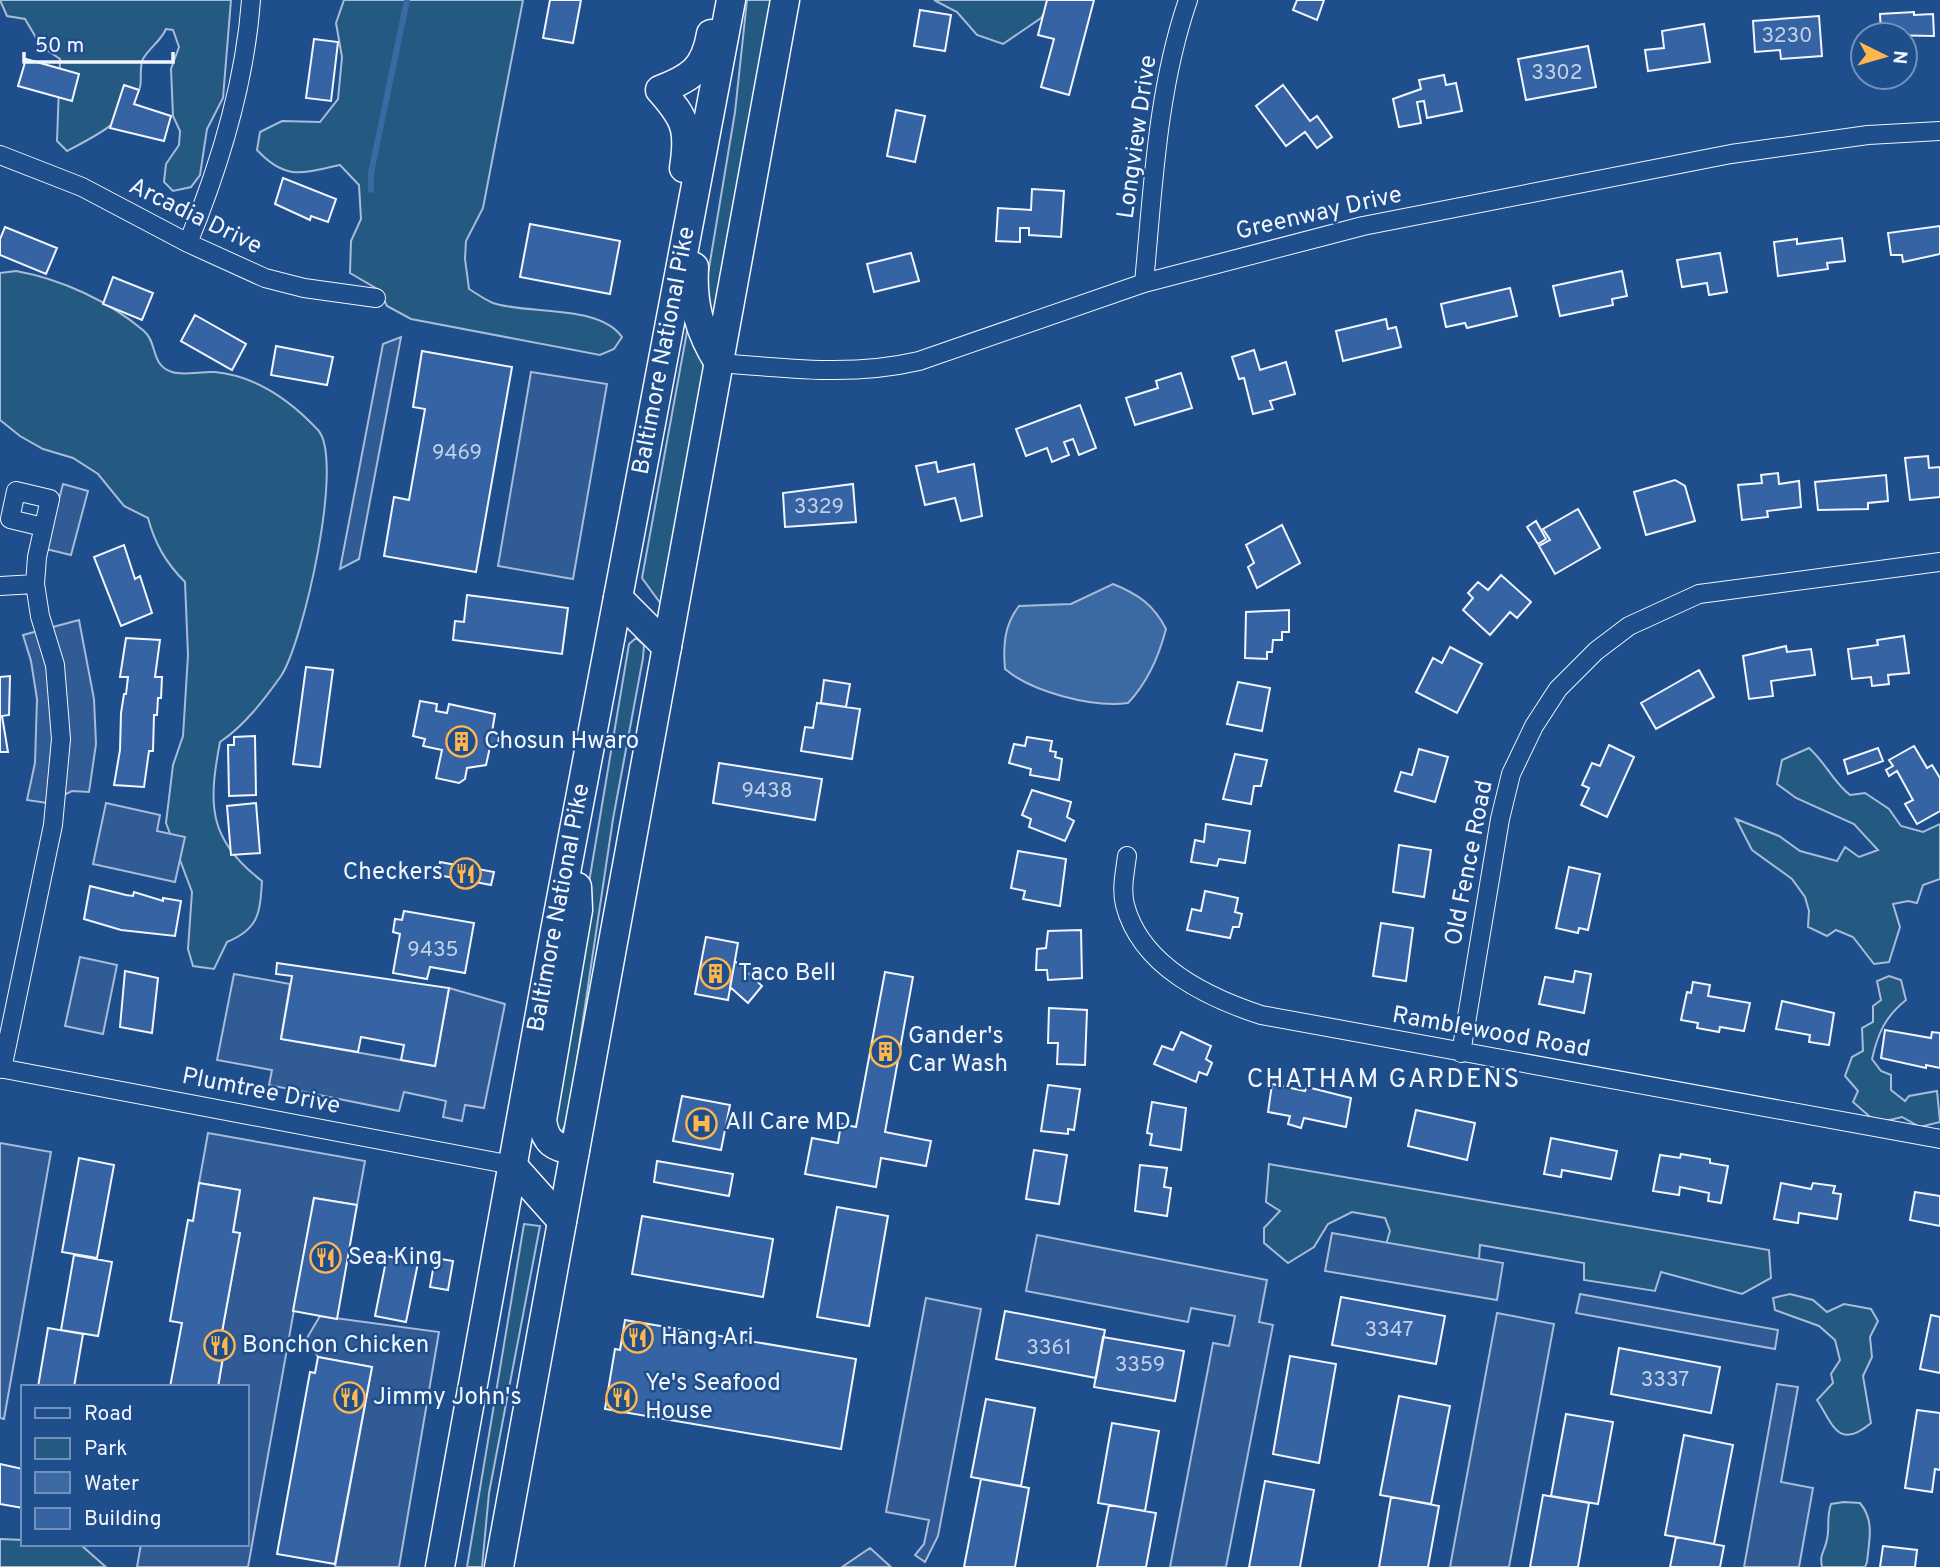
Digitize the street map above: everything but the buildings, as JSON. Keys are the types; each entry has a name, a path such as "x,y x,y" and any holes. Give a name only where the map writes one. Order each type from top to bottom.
{"main road":[{"path":"667,344 669,255 687,149 686,126 679,111 660,90 687,80 701,65 709,42 717,0"},
{"name":"Baltimore National Pike","path":"440,1567 575,822 731,0"},
{"path":"499,1567 785,0"},
{"path":"702,152 692,295 698,323 719,363"},
{"path":"618,598 667,647"},
{"path":"575,822 578,910 542,1120 544,1136 550,1143 575,1150"},
{"path":"512,1165 562,1221"}],"street":[{"path":"188,243 216,176 228,135 249,28 251,0"},
{"name":"Longview Drive","path":"1144,283 1160,125 1170,64 1188,0"},
{"name":"Greenway Drive","path":"719,363 844,372 881,370 919,361 1144,283 1363,226 1731,154 1868,135 1940,131"},
{"name":"Arcadia Drive","path":"0,155 82,187 188,243 265,278 304,288 376,298"},
{"path":"1,1069 53,825 61,739 55,665 40,616 35,584 43,527"},
{"name":"Old Fence Road","path":"1461,1052 1500,820 1511,774 1534,726 1568,679 1596,651 1629,626 1699,594 1940,562"},
{"path":"0,586 35,584"},
{"name":"Ramblewood Road","path":"1127,856 1125,903 1133,927 1151,951 1196,989 1261,1015 1940,1139"},
{"name":"Plumtree Drive","path":"1,1069 512,1165"}],"green space":[{"path":"0,0 231,0 223,98 207,129 200,175 191,187 173,191 164,182 166,164 179,145 180,131 173,116 171,69 179,47 173,30 166,29 143,59 140,87 128,109 110,126 67,151 57,141 60,59 41,46 25,19 7,16"},
{"path":"344,0 523,0 483,208 466,241 465,259 469,289 490,302 508,307 562,312 597,319 622,337 614,349 600,355 411,319 387,306 379,290 350,273 351,241 361,219 359,185 340,165 295,172 277,167 257,150 260,132 282,121 320,122 338,99 342,57 336,23"},
{"path":"747,0 772,0 715,321 712,322 705,292 735,112"},
{"path":"934,0 1053,0 1041,18 1003,44 977,35 957,12"},
{"path":"16,271 67,286 116,310 144,331 151,341 157,359 165,369 182,374 230,374 272,392 296,409 318,430 325,448 327,476 318,552 300,628 290,657 281,676 261,703 220,742 214,785 216,820 231,851 262,881 256,919 246,931 227,942 214,969 193,966 188,949 192,892 166,823 173,765 183,736 188,655 185,582 162,553 148,518 124,506 98,474 73,458 43,449 0,420 0,273"},
{"path":"688,326 706,359 661,604 642,578"},
{"path":"636,638 644,645 643,658 613,819 568,1120 561,1133 550,1115 629,644"},
{"path":"1809,748 1850,795 1865,793 1889,809 1901,826 1923,832 1940,824 1940,879 1923,885 1917,903 1908,901 1893,904 1900,927 1889,962 1874,964 1853,937 1836,930 1827,936 1808,927 1809,911 1805,897 1792,879 1752,850 1736,819 1779,836 1800,851 1837,861 1845,847 1859,857 1878,850 1854,824 1796,798 1777,784 1782,760"},
{"path":"1889,976 1901,980 1906,1000 1883,1026 1872,1059 1881,1071 1891,1075 1891,1090 1905,1101 1909,1096 1937,1091 1940,1122 1920,1127 1902,1117 1877,1123 1853,1102 1858,1091 1845,1076 1852,1057 1863,1051 1862,1028 1873,1022 1873,1006 1881,1000 1877,981"},
{"path":"1269,1164 1769,1250 1771,1278 1742,1294 1661,1272 1655,1291 1584,1280 1584,1263 1480,1245 1479,1259 1467,1270 1383,1255 1390,1231 1385,1218 1352,1212 1328,1224 1314,1247 1288,1263 1264,1243 1264,1228 1280,1211 1266,1202"},
{"path":"524,1224 540,1226 489,1493 482,1567 467,1567"},
{"path":"1790,1294 1813,1300 1827,1312 1844,1304 1871,1309 1878,1321 1870,1337 1872,1357 1863,1376 1871,1423 1860,1431 1851,1435 1838,1431 1817,1400 1833,1383 1831,1374 1840,1360 1835,1340 1819,1326 1775,1310 1773,1298"},
{"path":"1860,1503 1868,1517 1870,1531 1867,1562 1865,1567 1822,1567 1821,1559 1828,1534 1831,1504"},
{"path":"0,1539 21,1540 21,1546 82,1546 106,1567 0,1567"}],"shaded area":[{"path":"401,337 359,559 340,569 383,344"},
{"path":"531,372 607,384 573,579 498,566"},
{"path":"63,484 88,491 71,555 46,549"},
{"path":"79,620 94,699 96,744 89,792 72,791 47,803 27,800 35,763 37,699 31,661 23,635"},
{"path":"106,803 160,815 157,831 185,837 175,882 93,864"},
{"path":"80,957 117,965 103,1034 65,1026"},
{"path":"234,974 290,984 281,1039 435,1066 449,988 505,1004 484,1108 465,1105 462,1121 443,1117 446,1101 404,1092 399,1111 269,1085 272,1070 217,1060"},
{"path":"208,1133 365,1161 357,1205 314,1198 248,1567 137,1567 141,1546 248,1546 248,1385 218,1385 227,1334 222,1332 240,1233 233,1232 240,1190 199,1183"},
{"path":"0,1143 51,1152 4,1419 0,1418"},
{"path":"1332,1233 1503,1263 1497,1300 1325,1271"},
{"path":"1037,1235 1267,1280 1259,1322 1273,1325 1226,1567 1170,1567 1213,1343 1229,1346 1235,1316 1191,1308 1188,1322 1026,1291"},
{"path":"1580,1294 1778,1330 1775,1349 1576,1313"},
{"path":"926,1298 981,1309 938,1536 925,1562 915,1555 924,1544 929,1520 886,1512"},
{"path":"1497,1313 1554,1324 1509,1567 1450,1567"},
{"path":"320,1316 439,1332 399,1567 335,1567 372,1367 318,1357 307,1338"},
{"path":"1777,1384 1798,1387 1781,1482 1813,1488 1799,1567 1744,1567"},
{"path":"870,1548 891,1567 842,1567"}],"water":[{"path":"1113,584 1144,601 1166,629 1152,669 1128,703 1081,701 1031,685 1005,669 1006,636 1010,621 1019,606 1071,604"}],"waterway":[{"path":"371,190 371,173 407,0"}],"place":[{"name":"Chosun Hwaro","path":"461,742"},
{"name":"Checkers","path":"466,873"},
{"name":"Taco Bell","path":"715,974"},
{"name":"Gander's Car Wash","path":"885,1051"},
{"name":"All Care MD","path":"702,1123"},
{"name":"Sea King","path":"325,1258"},
{"name":"Hang Ari","path":"638,1338"},
{"name":"Bonchon Chicken","path":"219,1346"},
{"name":"Jimmy John's","path":"350,1398"},
{"name":"Ye's Seafood House","path":"622,1398"}],"district":[{"name":"CHATHAM GARDENS","path":"1384,1080"}]}
